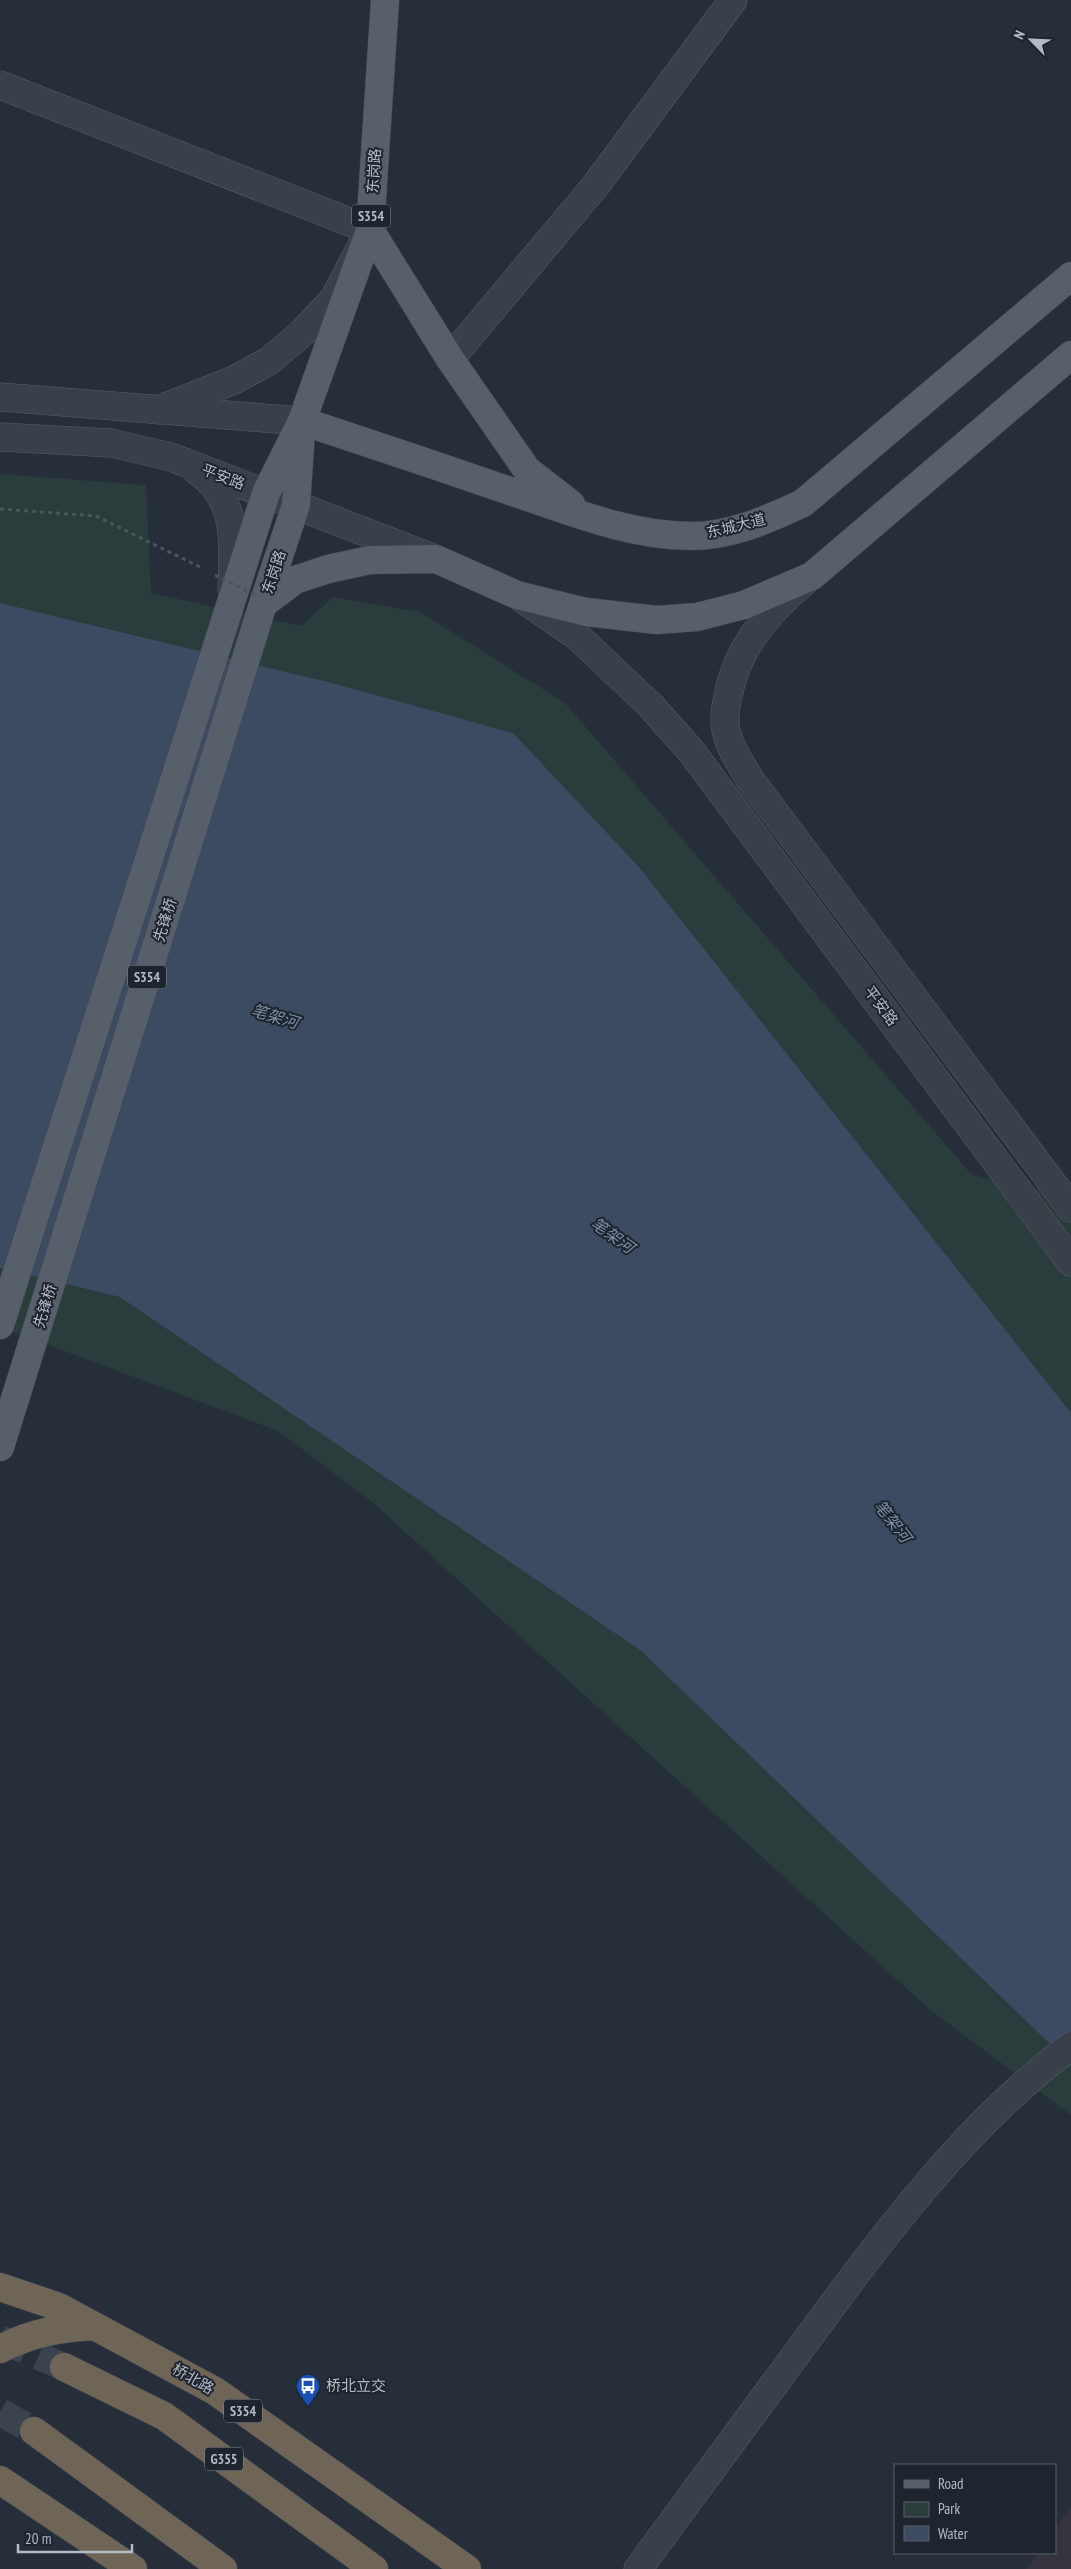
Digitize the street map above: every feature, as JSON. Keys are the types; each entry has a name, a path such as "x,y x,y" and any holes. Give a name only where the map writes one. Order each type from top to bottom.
{"highway":[{"name":"桥北路","path":"0,2288 58,2307 215,2391 466,2569"},
{"path":"0,2349 32,2334 57,2328 96,2326"},
{"name":"G355","path":"64,2366 164,2416 374,2569"},
{"path":"34,2431 223,2569"},
{"path":"0,2480 133,2569"}],"main road":[{"name":"东岗路","path":"241,592 266,493 302,421 370,230 385,0"},
{"path":"370,230 450,360 527,470 588,517"},
{"name":"东城大道","path":"302,421 588,517 652,533 693,536 730,531 772,517 803,503 1071,276"},
{"path":"241,592 370,560 436,559 517,595 586,612 657,620 697,617 744,605 812,576 1071,355"},
{"name":"东岗路","path":"241,592 296,505 302,421"},
{"name":"S354","path":"0,1324 241,592"},
{"name":"先锋桥","path":"0,1446 32,1349 241,592"}],"street":[{"path":"450,360 596,185 734,0"},
{"path":"0,85 370,230 334,299 302,333 276,355 234,380 158,410"},
{"path":"0,397 302,421"},
{"name":"平安路","path":"0,437 111,443 171,457 436,559"},
{"path":"171,457 212,482 227,504 241,592"},
{"name":"平安路","path":"812,576 782,601 756,630 731,678 724,712 726,733 750,778 1071,1208"},
{"name":"平安路","path":"517,595 577,636 651,706 691,751 1071,1262"},
{"path":"638,2569 848,2284 916,2199 971,2136 1030,2077 1071,2046"}],"path":[{"path":"0,509 96,516 241,592"}],"shaded area":[{"path":"1071,2506 1071,2569 1026,2569 1037,2554 1056,2554 1056,2528"}],"green space":[{"path":"0,474 146,485 151,593 301,626 333,597 420,612 565,703 972,1175 1071,1195 1071,2115 929,2009 371,1501 278,1431 0,1327"}],"water":[{"name":"笔架河","path":"0,603 332,683 513,733 639,867 1071,1413 1071,2064 640,1650 120,1297 0,1268"}],"tunnel":[{"path":"0,2339 64,2367"},
{"path":"0,2412 34,2431"}],"place":[{"name":"桥北立交","path":"308,2407"}]}
